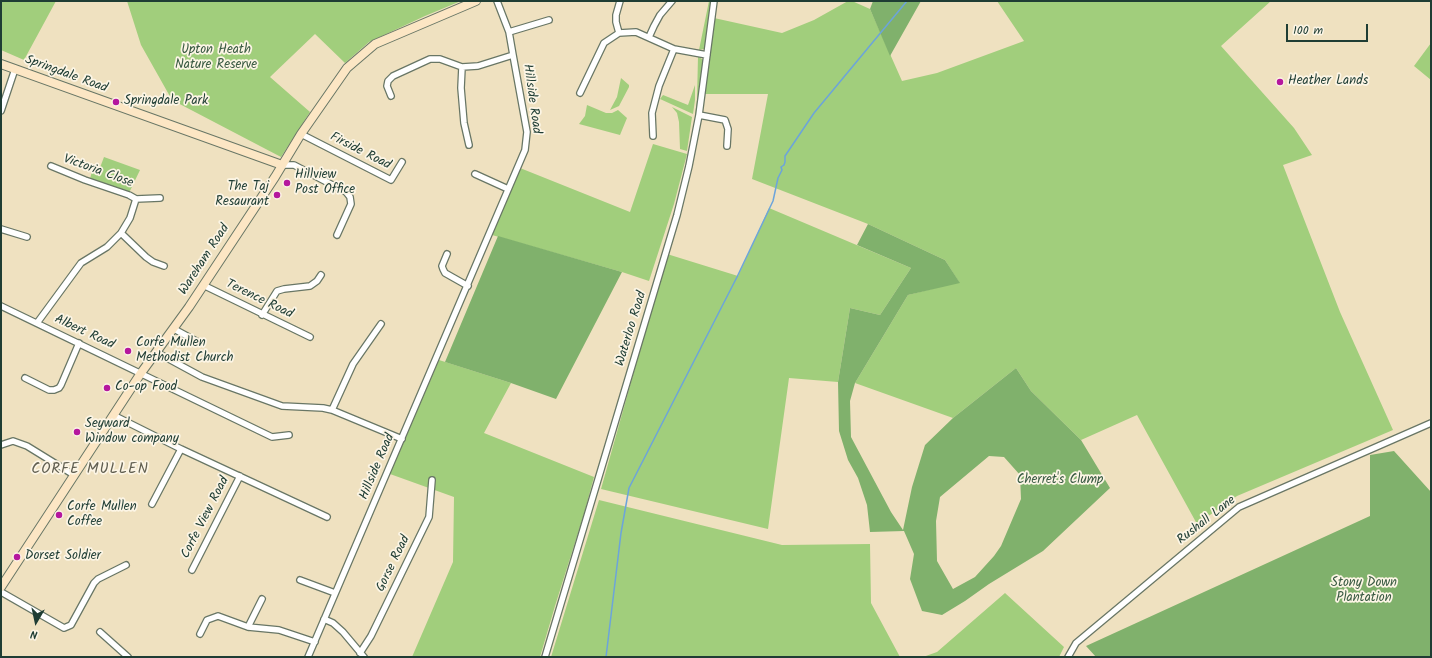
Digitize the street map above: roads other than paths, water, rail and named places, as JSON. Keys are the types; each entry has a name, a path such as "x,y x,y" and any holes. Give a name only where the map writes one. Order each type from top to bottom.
{"street":[{"name":"Wareham Road","path":"1,587 113,415 156,352 174,329 301,134 347,68 375,44 476,1"},
{"name":"Hillside Road","path":"308,657 525,150 527,132 509,32 497,1"},
{"path":"619,33 616,15 620,1"},
{"path":"649,37 660,15 672,1"},
{"name":"Waterloo Road","path":"544,657 677,215 699,115 714,1"},
{"path":"509,32 549,20"},
{"path":"580,93 604,43 619,33 636,32 674,49 707,55"},
{"path":"653,136 652,113 659,86 674,49"},
{"path":"391,96 387,86 388,81 393,76 430,59 440,59 462,68 478,66 513,55"},
{"name":"Springdale Road","path":"1,64 282,165"},
{"path":"462,68 461,88 464,123 469,145"},
{"path":"1,111 15,69"},
{"path":"699,115 725,120 728,129 727,146"},
{"name":"Firside Road","path":"301,134 391,180 402,162"},
{"path":"282,165 294,166 346,192 350,197 351,204 337,234"},
{"name":"Victoria Close","path":"51,166 85,180 129,194 136,199 160,198"},
{"path":"475,174 508,189"},
{"name":"Victoria Close","path":"37,323 81,263 107,247 120,233 130,218 136,199"},
{"path":"1,229 27,237"},
{"path":"120,233 146,257 153,262 164,266"},
{"path":"447,254 442,266 445,273 468,286"},
{"path":"262,315 277,291 310,286 317,281 321,275"},
{"name":"Terence Road","path":"203,285 306,338"},
{"name":"Albert Road","path":"1,306 272,437 289,435"},
{"path":"332,410 352,364 381,324"},
{"path":"174,329 198,342"},
{"path":"25,378 49,390 59,388 79,343"},
{"path":"156,352 202,377 282,406 323,408 332,410 402,439"},
{"name":"Corfe View Road","path":"113,415 181,449 327,517"},
{"name":"Rushall Lane","path":"1068,657 1076,643 1239,507 1431,423"},
{"path":"1,445 13,441 27,446 74,475"},
{"path":"152,504 181,449"},
{"name":"Corfe View Road","path":"192,570 240,476"},
{"name":"Gorse Road","path":"362,655 429,517 432,480"},
{"path":"1,592 64,628 71,625 94,583 98,579 126,565"},
{"path":"300,580 335,593"},
{"path":"248,627 262,599"},
{"path":"200,634 207,620 218,616 248,627 279,630 315,642"},
{"path":"324,619 333,623 343,632 362,655"},
{"path":"100,632 128,657"}],"waterway":[{"path":"606,657 621,533 629,488 737,277 773,201 778,178 782,170 781,167 785,162 785,156 814,113 907,1"}],"place":[{"name":"Heather Lands","path":"1280,82"},
{"name":"Springdale Park","path":"116,102"},
{"name":"Hillview Post Office","path":"287,183"},
{"name":"The Taj Resaurant","path":"277,195"},
{"name":"Corfe Mullen Methodist Church","path":"128,351"},
{"name":"Co-op Food","path":"107,388"},
{"name":"Seyward Window company","path":"77,432"},
{"name":"Corfe Mullen Coffee","path":"59,515"},
{"name":"Dorset Soldier","path":"17,557"}],"district":[{"name":"CORFE MULLEN","path":"90,470"}],"park label":[{"name":"Upton Heath Nature Reserve","path":"216,58"},
{"name":"Cherret's Clump","path":"1060,481"},
{"name":"Stony Down Plantation","path":"1364,592"}]}
